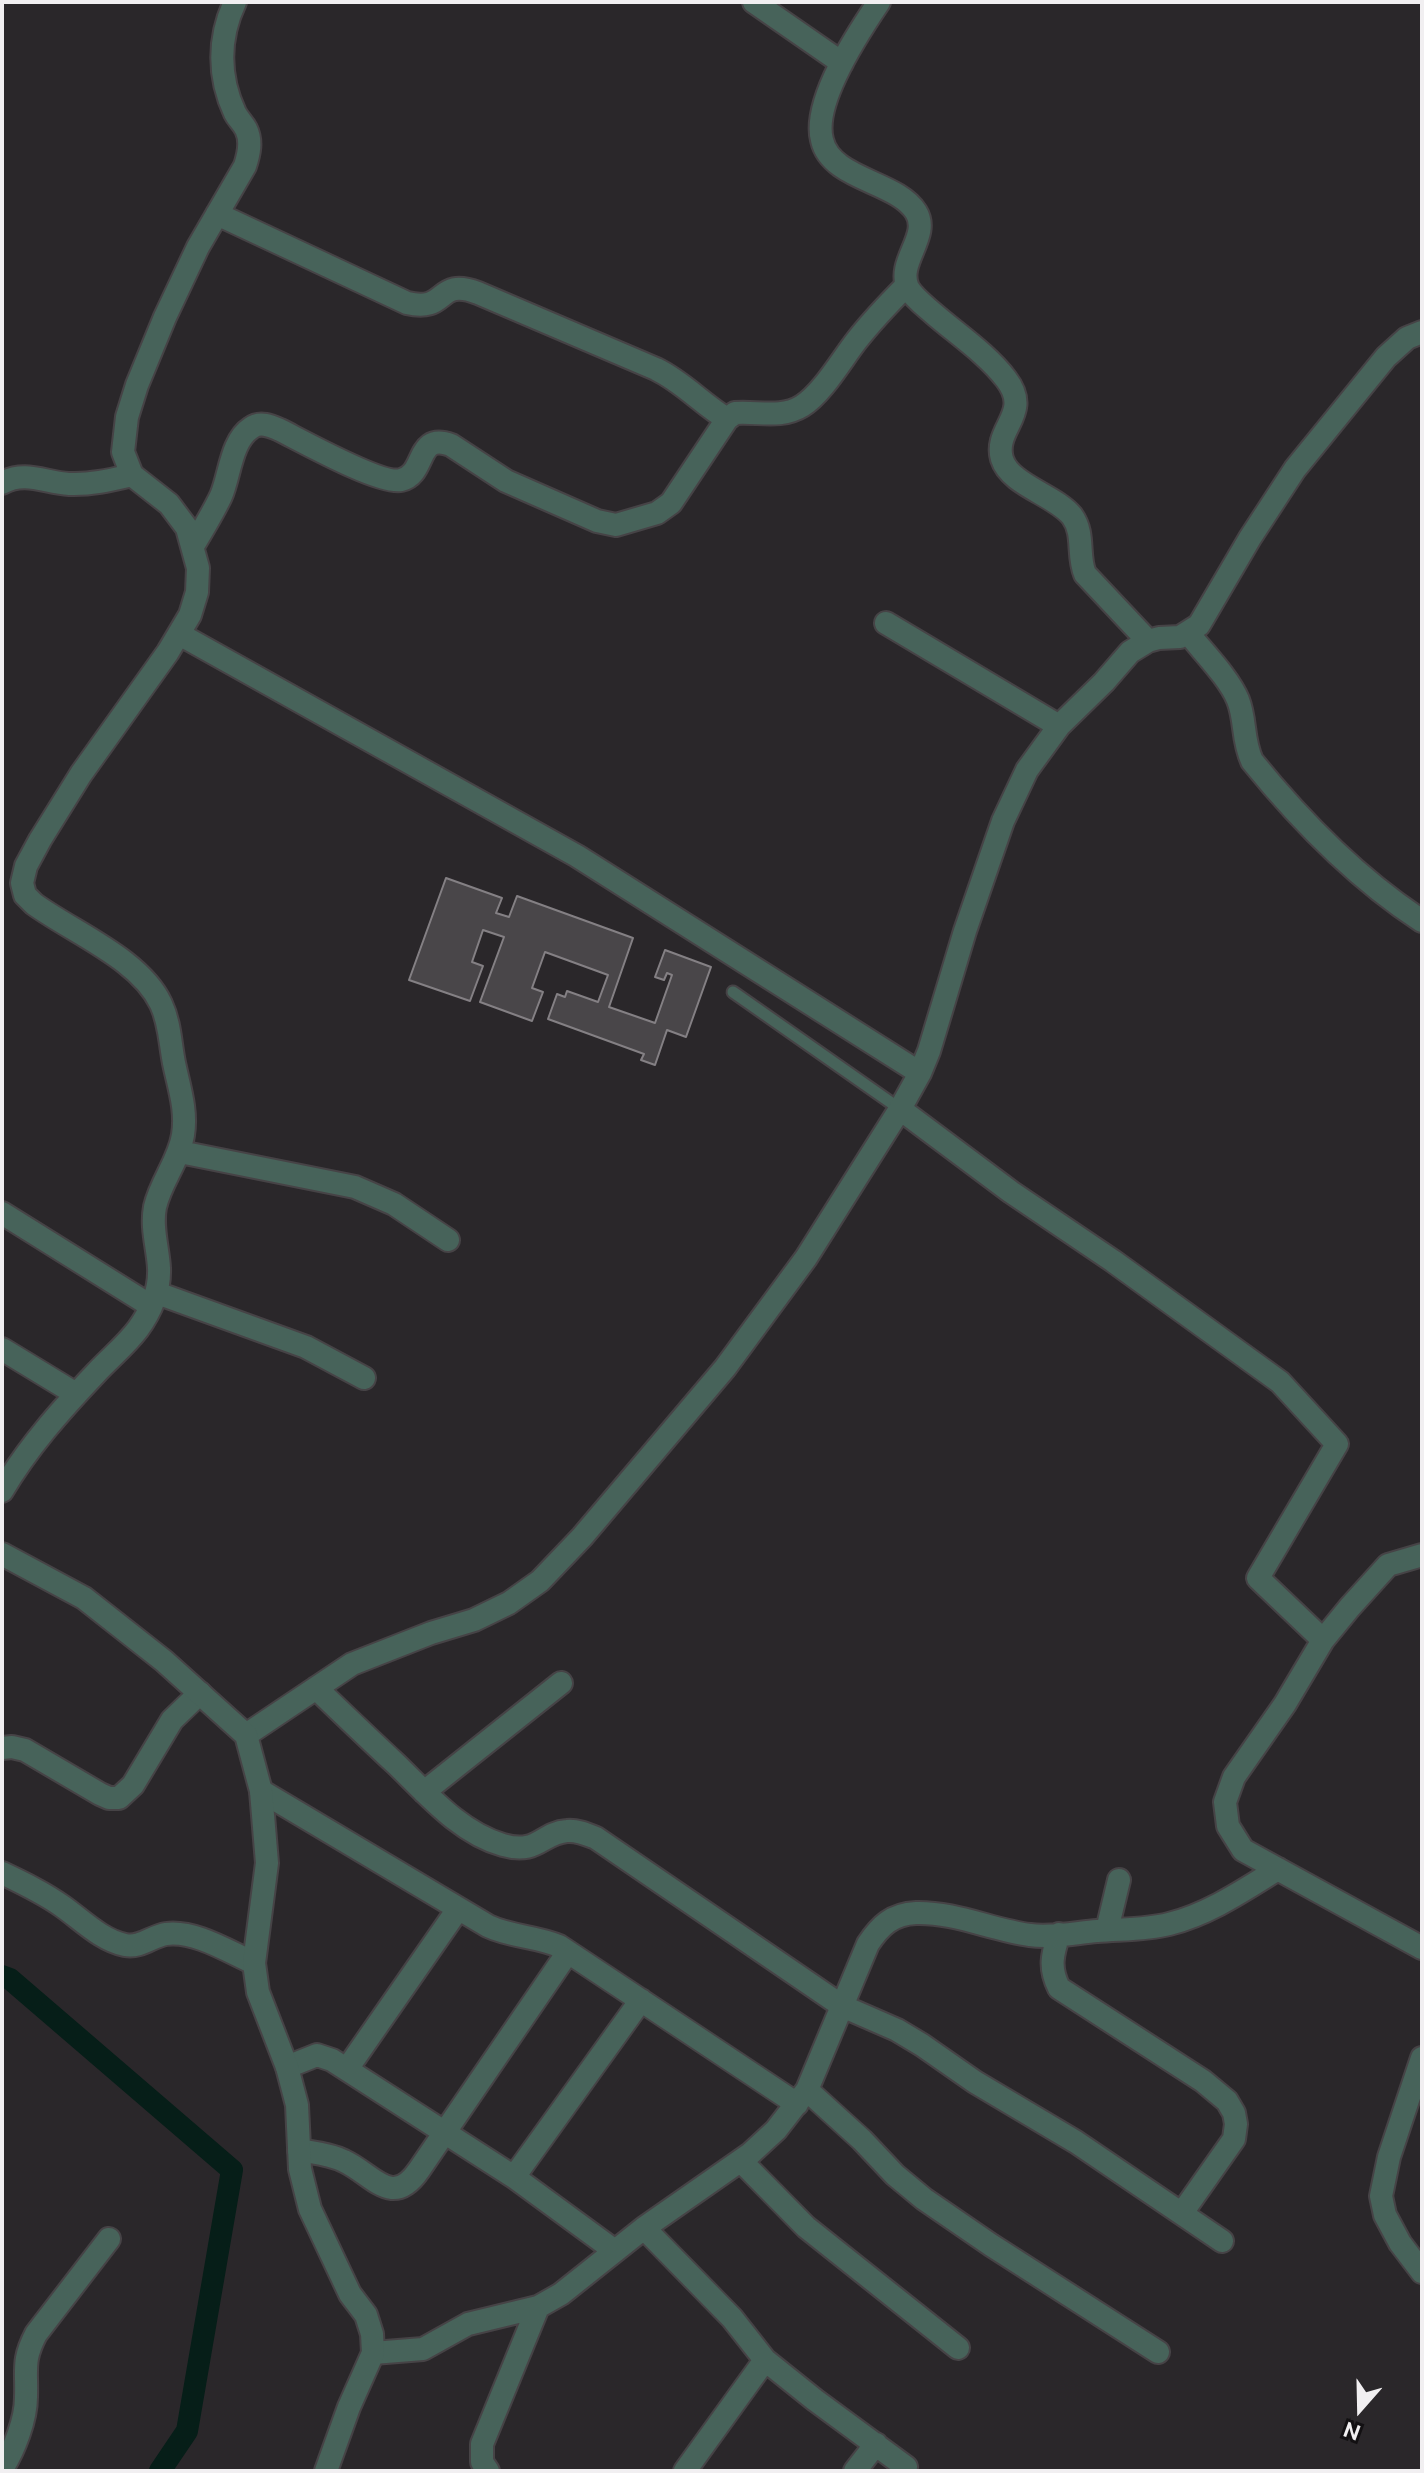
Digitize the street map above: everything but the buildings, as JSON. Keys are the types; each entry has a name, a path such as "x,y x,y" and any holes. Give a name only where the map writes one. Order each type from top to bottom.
{"street":[{"path":"25,895 22,883 26,866 54,816 179,634 190,615 197,592 198,568 187,528 169,504 132,475 123,452 127,417 137,385 198,247 249,155 250,139 236,116 223,76 224,35 235,2"},
{"path":"754,2 842,63"},
{"path":"879,2 853,42 826,100 821,123 825,151 854,174 899,197 918,215 920,227 906,269 907,285 919,302 998,369 1009,382 1016,396 1016,411 1004,436 1002,458 1013,474 1068,512 1080,534 1085,574 1148,641"},
{"path":"217,214 407,303 431,305 451,288 458,287 478,293 674,378 707,407 727,419"},
{"path":"193,546 222,494 242,438 248,429 257,424 280,430 389,480 401,480 411,475 424,450 432,443 441,441 506,481 597,521 616,525 657,513 671,503 727,419 735,413 764,415 801,407 907,285"},
{"path":"246,1735 352,1664 474,1620 509,1603 540,1581 582,1537 725,1368 806,1258 920,1073 1003,821 1027,770 1059,726 1104,682 1119,662 1148,641 1180,637 1199,625 1295,469 1386,357 1407,338 1422,332"},
{"path":"2,483 12,477 26,476 68,484 96,483 132,475"},
{"path":"886,623 1059,726"},
{"path":"179,634 577,856 920,1073"},
{"path":"1189,634 1237,697 1243,714 1246,747 1252,761 1269,782 1344,861 1422,921"},
{"path":"2,889 25,895 54,918 119,960 153,989 168,1025 182,1093 184,1131 180,1152 155,1208 159,1268 154,1299 137,1330 76,1394 22,1458 2,1491"},
{"path":"900,1109 1011,1192 1113,1261 1280,1382 1337,1444 1258,1578 1323,1640"},
{"path":"180,1152 355,1187 394,1204 448,1240"},
{"path":"2,1213 154,1299 306,1347 364,1378"},
{"path":"2,1349 76,1394"},
{"path":"2,1554 84,1598 246,1735 261,1791 267,1863 254,1963 258,1992 287,2067 297,2105 300,2169 310,2209 350,2294 366,2315 372,2334 373,2353 326,2471"},
{"path":"1422,1555 1388,1565 1323,1640 1285,1704 1234,1777 1225,1802 1228,1826 1243,1850 1422,1948"},
{"path":"424,1792 561,1683"},
{"path":"316,1688 454,1819 503,1845 536,1846 552,1835 565,1831 579,1831 596,1838 842,2006 909,2037 975,2082 1076,2142 1222,2241"},
{"path":"2,1748 25,1750 100,1794 119,1798 133,1785 172,1720 200,1693"},
{"path":"261,1791 500,1932 548,1941 568,1952 802,2097 862,2140 895,2175 924,2199 1158,2352"},
{"path":"373,2353 423,2349 468,2324 538,2307 561,2294 644,2228 741,2161 776,2130 802,2097 868,1944 880,1926 897,1916 917,1913 959,1918 1034,1936 1143,1928 1171,1923 1210,1909 1278,1869"},
{"path":"2,1873 45,1895 112,1940 137,1945 159,1936 180,1934 254,1963"},
{"path":"1107,1930 1119,1880"},
{"path":"347,2069 458,1909"},
{"path":"1059,1934 1051,1964 1059,1988 1203,2081 1227,2101 1234,2113 1234,2139 1182,2213"},
{"path":"299,2150 341,2159 387,2188 398,2190 413,2179 568,1952"},
{"path":"514,2177 641,2000"},
{"path":"287,2067 317,2055 347,2069 514,2177 615,2251"},
{"path":"1422,2058 1389,2157 1381,2196 1385,2215 1400,2243 1422,2272"},
{"path":"741,2161 806,2227 958,2348"},
{"path":"644,2228 732,2318 765,2360 906,2467"},
{"path":"2,2469 21,2425 27,2399 25,2364 28,2349 36,2334 109,2239"},
{"path":"488,2471 482,2462 482,2444 538,2307"},
{"path":"685,2471 765,2360"},
{"path":"855,2471 876,2444"}],"lane":[{"path":"733,992 900,1109"}],"waterway":[{"path":"2,1976 10,1979 232,2170 187,2431 160,2471"}]}
